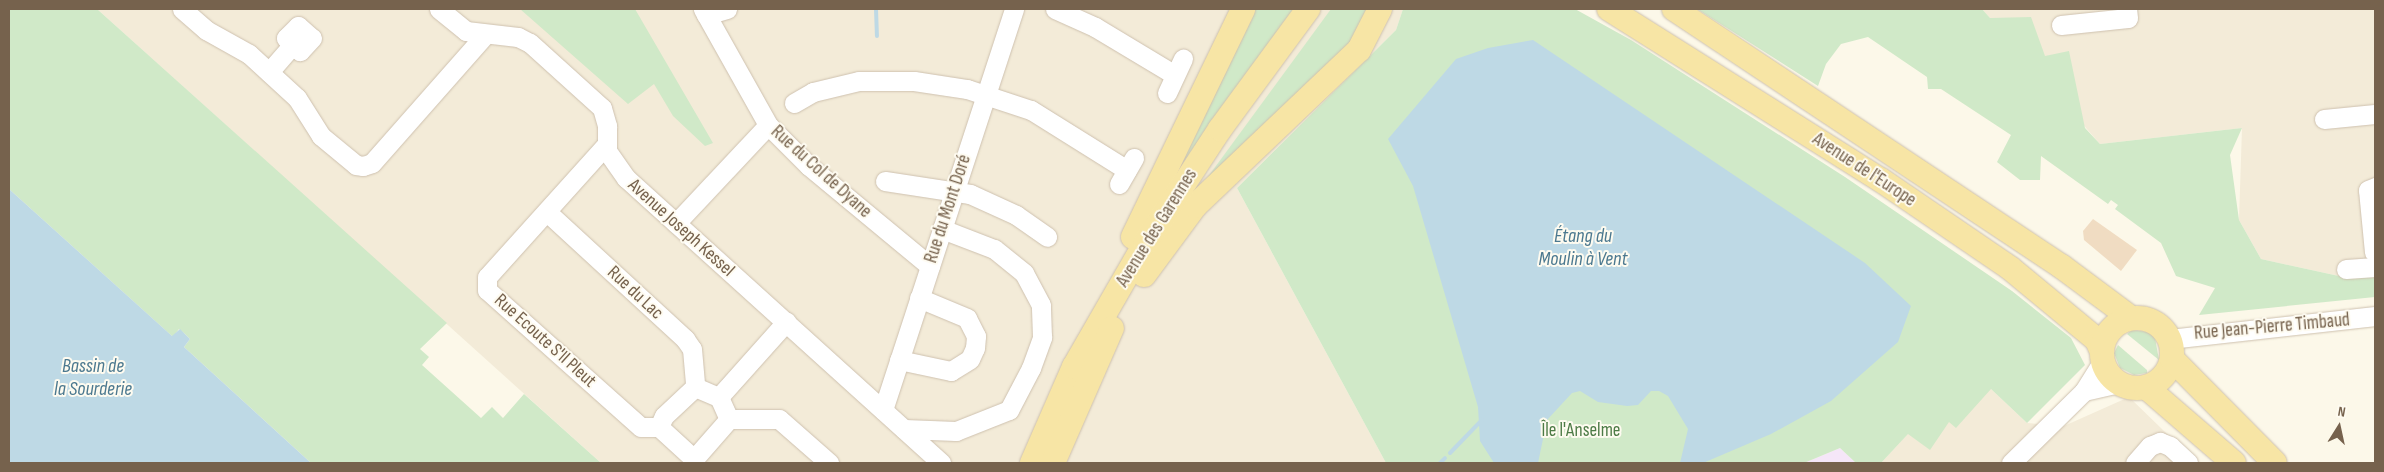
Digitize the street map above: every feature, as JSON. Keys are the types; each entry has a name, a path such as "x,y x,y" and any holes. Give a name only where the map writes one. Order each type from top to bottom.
{"main road":[{"path":"1074,367 1243,9"},
{"name":"Avenue des Garennes","path":"1032,463 1074,367 1172,200 1308,9"},
{"name":"Avenue des Garennes","path":"1053,463 1133,278 1177,203 1317,9"},
{"path":"1120,310 1195,206 1358,50 1380,9"},
{"name":"Avenue de l'Europe","path":"1609,9 1881,180 2014,270 2097,340 2102,356"},
{"name":"Avenue de l'Europe","path":"1674,9 2030,245 2131,318"},
{"path":"2234,463 2146,387 2120,384 2102,356 2110,330 2131,318 2154,322 2171,349 2275,463"},
{"path":"2146,387 2163,376 2171,349"}],"street":[{"path":"182,9 206,30 249,54 297,98 321,136 356,165 363,166 372,163 485,35"},
{"path":"439,9 466,31 485,35 518,37 530,43 602,108 608,126 605,146"},
{"path":"705,12 727,9"},
{"name":"Rue du Mont Doré","path":"883,410 1014,9"},
{"path":"1055,9 1179,67 1167,93"},
{"path":"2061,25 2128,18 2127,9"},
{"name":"Rue du Col de Dyane","path":"705,12 768,124 809,166 930,266"},
{"path":"268,72 293,44"},
{"path":"794,103 836,85 883,79 943,84 986,94 1056,122 1127,171"},
{"path":"2324,119 2375,114"},
{"path":"676,223 768,124"},
{"name":"Rue Ecoute S'Il Pleut","path":"605,146 548,212 487,277 487,290 641,427 659,427"},
{"name":"Avenue Joseph Kessel","path":"605,146 614,166 941,463"},
{"path":"885,181 955,190 992,203 1047,237"},
{"path":"2346,269 2375,260 2368,190 2375,187"},
{"name":"Rue du Lac","path":"548,212 685,339 692,349 695,387"},
{"path":"904,429 956,431 1009,410 1031,368 1042,337 1041,305 1024,273 994,249 942,229"},
{"path":"899,360 951,371 962,367 974,351 976,336 967,318 919,298"},
{"name":"Rue Jean-Pierre Timbaud","path":"2171,349 2375,316"},
{"path":"719,397 786,322"},
{"path":"2011,463 2084,391 2102,356"},
{"path":"2084,391 2120,384"},
{"path":"695,387 719,397 729,419 694,461 675,446 659,427 664,416 695,387"},
{"path":"729,419 779,419 829,463"},
{"path":"2135,463 2150,446 2160,442 2170,446 2188,463"}],"shaded area":[{"path":"97,9 1403,9 1396,30 1237,188 1386,463 601,463"},
{"path":"1982,9 2375,9 2375,277 2348,278 2261,259 2239,220 2242,128 2100,144"},
{"path":"1990,388 2027,423 2064,426 2129,397 2197,463 1881,463 1940,399"},
{"path":"1840,448 1856,463 1804,463"}],"green space":[{"path":"9,9 97,9 447,323 420,349 429,357 422,365 481,418 492,407 503,418 524,394 601,463 311,463 184,347 190,339 185,334 179,329 173,337 9,189"},
{"path":"520,9 635,9 713,143 705,146 673,116 654,84 628,104"},
{"path":"1253,9 1302,9 1137,252"},
{"path":"1331,9 1374,9 1370,23 1180,215"},
{"name":"Île l'Anselme","path":"1403,9 1575,9 1631,40 1845,177 2012,291 2071,338 2085,365 2027,423 1991,389 1956,428 1949,422 1930,450 1908,434 1881,463 1856,463 1840,448 1804,463 1386,463 1237,188 1396,30"},
{"path":"1697,9 1982,9 1990,18 2031,17 2045,56 2069,51 2085,128 2100,144 2242,128 2230,155 2239,220 2261,259 2348,278 2375,277 2375,297 2199,315 2215,288 2176,276 2161,243 2115,209 2118,205 2111,200 2108,204 2041,156 2040,180 2020,180 1997,162 2011,135 1941,89 1928,89 1927,77 1868,37 1841,44 1826,64 1818,86"},
{"path":"2132,330 2149,332 2155,338 2159,360 2127,334"},
{"path":"2118,345 2147,370 2147,373 2134,375 2120,368 2114,353"}],"water":[{"name":"Étang du Moulin à Vent","path":"1533,40 1865,263 1911,306 1898,342 1831,401 1771,434 1703,463 1680,463 1688,429 1668,396 1659,391 1651,391 1638,405 1627,406 1598,402 1580,391 1572,393 1547,420 1538,463 1494,463 1480,441 1478,407 1413,186 1388,139 1456,59 1488,48"},
{"name":"Bassin de la Sourderie","path":"9,189 172,336 180,329 190,339 184,347 311,463 9,463"}],"building":[{"path":"2093,219 2137,250 2121,271 2084,240 2083,231"}],"waterway":[{"path":"876,9 877,36"},
{"path":"1450,453 1482,420"},
{"path":"1440,463 1445,458"}]}
